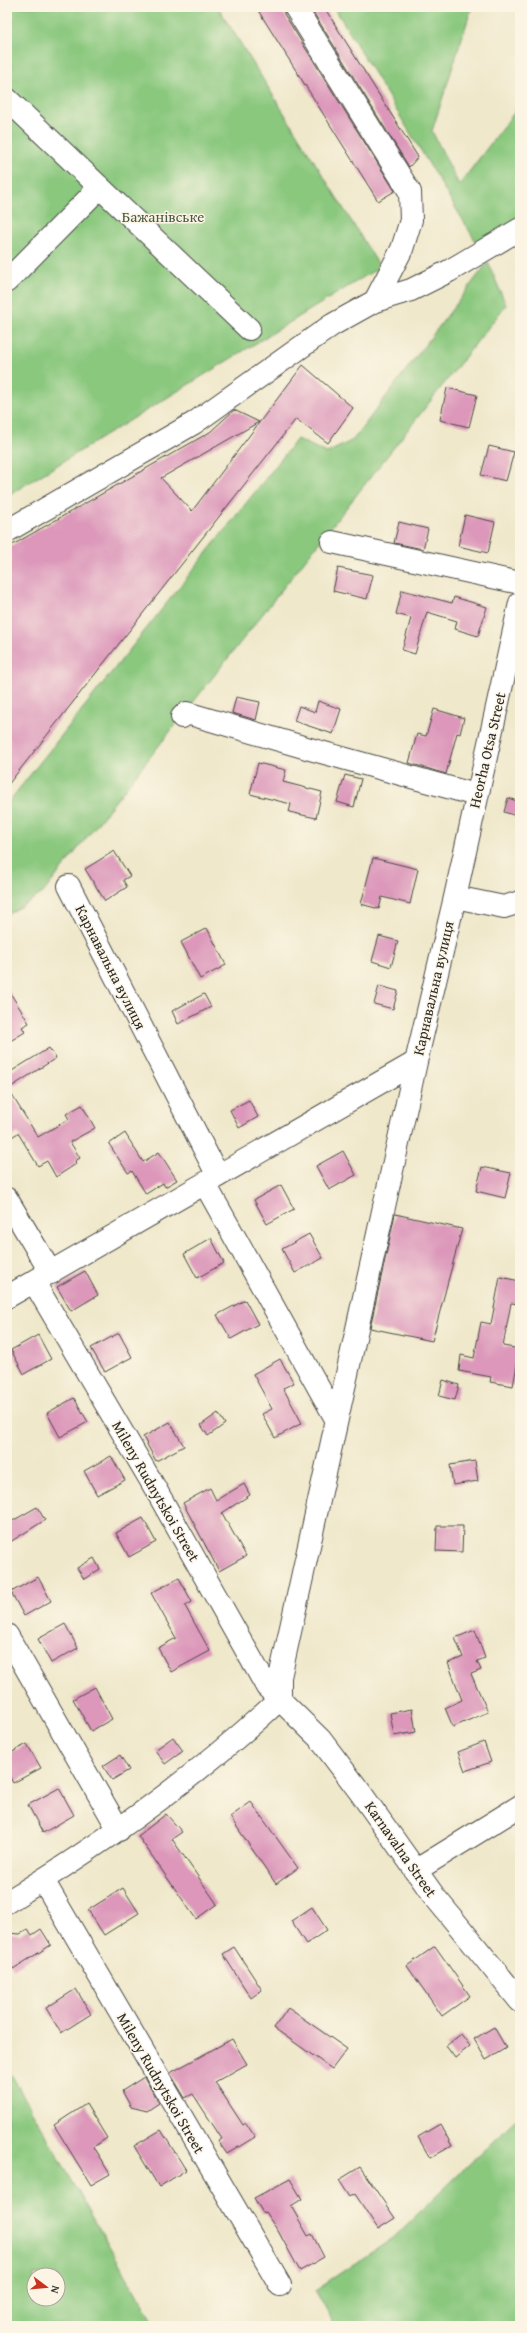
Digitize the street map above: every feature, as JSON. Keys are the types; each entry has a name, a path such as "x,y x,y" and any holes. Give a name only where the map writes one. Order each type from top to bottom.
{"street":[{"path":"295,7 410,192 411,220 402,249 375,301"},
{"path":"7,99 249,329"},
{"path":"7,280 100,187"},
{"path":"7,531 194,423 332,325 375,301 411,290 449,271 520,229"},
{"path":"332,542 520,584"},
{"name":"Heorha Otsa Street","path":"455,897 476,795 520,603"},
{"path":"182,717 186,713 190,714 310,750 476,795"},
{"name":"Карнавальна вулиця","path":"69,886 212,1180"},
{"path":"455,897 504,907 520,902"},
{"name":"Карнавальна вулиця","path":"7,1297 416,1062 455,897"},
{"path":"7,1902 119,1830 236,1740 280,1699 280,1677 416,1062"},
{"path":"212,1180 336,1420"},
{"path":"7,1199 42,1278"},
{"name":"Mileny Rudnytskoi Street","path":"42,1278 151,1481 259,1674 268,1687 280,1699"},
{"path":"7,1635 119,1830"},
{"name":"Karnavalna Street","path":"280,1699 320,1739 360,1792 415,1871 520,2001"},
{"path":"415,1871 520,1806"},
{"name":"Mileny Rudnytskoi Street","path":"42,1880 280,2285"}],"green space":[{"name":"Бажанівське","path":"7,7 218,7 380,267 7,496"},
{"path":"334,7 472,7 432,131 459,185 520,105 520,229 481,250"},
{"path":"488,262 506,305 43,893 7,915 7,804 297,439 327,453 353,440"},
{"path":"7,2067 155,2326 7,2326"},
{"path":"520,2115 520,2326 335,2326 315,2290 393,2238"}],"building":[{"path":"256,7 283,7 284,14 395,191 378,201"},
{"path":"310,7 324,7 418,157 409,167"},
{"path":"303,365 353,408 328,443 296,419 7,786 7,548 210,432 234,410 259,422 161,478 192,511"},
{"path":"447,388 477,395 469,427 440,420"},
{"path":"489,446 514,452 506,481 481,475"},
{"path":"465,515 495,522 488,553 458,546"},
{"path":"399,522 428,529 423,549 394,543"},
{"path":"338,568 373,575 367,599 333,591"},
{"path":"402,590 452,603 454,597 487,607 478,636 455,629 457,621 427,612 415,654 402,650 411,618 396,614"},
{"path":"236,697 260,702 256,720 232,713"},
{"path":"318,701 341,709 333,734 294,721 299,706 315,712"},
{"path":"434,709 464,718 460,734 457,733 446,774 409,763 417,734 426,736"},
{"path":"258,763 286,770 283,782 322,792 316,818 289,812 291,804 250,794"},
{"path":"345,775 361,779 354,807 337,802"},
{"path":"508,798 520,802 520,817 504,812"},
{"path":"114,851 130,876 123,880 127,887 105,901 85,869"},
{"path":"373,858 418,869 410,904 382,897 379,909 361,904"},
{"path":"207,928 226,965 200,979 181,942"},
{"path":"379,936 398,941 391,967 372,961"},
{"path":"379,986 398,991 393,1009 374,1004"},
{"path":"7,988 29,1023 22,1027 25,1032 7,1043"},
{"path":"204,994 211,1007 178,1024 172,1011"},
{"path":"49,1048 56,1058 8,1089 38,1137 69,1119 66,1114 82,1105 95,1128 70,1142 80,1158 75,1161 76,1164 56,1177 47,1161 38,1166 18,1133 7,1140 7,1074"},
{"path":"249,1100 258,1117 239,1128 230,1110"},
{"path":"125,1133 143,1162 159,1152 177,1180 165,1187 163,1183 146,1194 132,1171 128,1173 109,1144"},
{"path":"343,1151 356,1175 329,1190 316,1166"},
{"path":"482,1167 511,1173 505,1198 476,1191"},
{"path":"281,1185 294,1209 267,1224 254,1200"},
{"path":"395,1214 462,1229 432,1341 370,1328"},
{"path":"309,1234 323,1258 295,1273 282,1249"},
{"path":"211,1238 224,1263 197,1278 184,1254"},
{"path":"85,1271 98,1295 71,1311 57,1287"},
{"path":"500,1277 520,1281 519,1304 511,1303 503,1346 520,1349 513,1386 490,1382 491,1377 459,1371 461,1355 474,1358 481,1322 491,1324"},
{"path":"245,1300 258,1324 231,1339 217,1315"},
{"path":"119,1333 132,1357 105,1372 91,1348"},
{"path":"38,1335 51,1359 24,1374 11,1350"},
{"path":"280,1359 294,1383 283,1388 302,1423 275,1438 262,1414 272,1409 253,1374"},
{"path":"443,1380 459,1385 455,1400 439,1396"},
{"path":"74,1398 88,1422 60,1437 47,1413"},
{"path":"218,1413 225,1424 208,1436 201,1425"},
{"path":"170,1422 184,1446 156,1461 143,1437"},
{"path":"111,1456 125,1480 97,1495 84,1471"},
{"path":"475,1461 478,1481 453,1485 450,1465"},
{"path":"244,1484 250,1495 222,1513 246,1556 219,1571 183,1503 210,1488 216,1500"},
{"path":"37,1507 45,1520 7,1544 7,1524"},
{"path":"143,1518 156,1542 129,1557 116,1533"},
{"path":"437,1526 463,1526 462,1552 436,1551"},
{"path":"94,1558 100,1569 84,1579 77,1568"},
{"path":"38,1577 51,1601 24,1616 11,1592"},
{"path":"179,1578 192,1602 185,1606 210,1651 171,1672 158,1648 176,1638 151,1593"},
{"path":"65,1624 78,1648 51,1663 38,1639"},
{"path":"475,1630 485,1658 477,1661 481,1670 471,1674 488,1712 453,1727 445,1708 462,1700 448,1663 463,1657 455,1638"},
{"path":"95,1687 112,1719 91,1731 73,1699"},
{"path":"412,1709 416,1732 394,1736 390,1713"},
{"path":"173,1737 183,1751 165,1764 155,1750"},
{"path":"484,1742 491,1762 465,1771 458,1752"},
{"path":"27,1744 41,1768 13,1783 7,1772 7,1755"},
{"path":"120,1755 129,1770 112,1780 103,1766"},
{"path":"59,1788 74,1815 43,1833 28,1805"},
{"path":"251,1802 298,1868 276,1884 230,1817"},
{"path":"166,1814 182,1832 172,1839 217,1904 196,1919 138,1836"},
{"path":"123,1888 139,1913 104,1935 88,1910"},
{"path":"312,1907 327,1930 306,1944 291,1921"},
{"path":"28,1929 32,1935 41,1929 51,1945 13,1969 7,1959 7,1933 20,1934"},
{"path":"435,1946 470,1996 442,2016 407,1966"},
{"path":"234,1947 262,1990 251,1998 223,1954"},
{"path":"76,1989 91,2014 61,2033 46,2008"},
{"path":"288,2008 347,2049 332,2069 274,2028"},
{"path":"494,2027 506,2048 486,2060 474,2039"},
{"path":"461,2034 470,2046 455,2058 446,2046"},
{"path":"232,2039 247,2064 215,2082 243,2125 246,2123 255,2137 227,2154 218,2141 222,2139 193,2094 185,2098 170,2073"},
{"path":"144,2077 159,2103 147,2111 131,2107 122,2091"},
{"path":"86,2104 107,2138 93,2147 110,2174 91,2185 54,2125"},
{"path":"440,2124 452,2146 430,2158 418,2137"},
{"path":"161,2130 186,2170 159,2187 134,2146"},
{"path":"360,2167 395,2218 378,2229 355,2194 350,2197 339,2180"},
{"path":"290,2179 302,2199 291,2206 308,2236 312,2234 324,2257 300,2271 278,2231 265,2212 263,2213 254,2198"}]}
